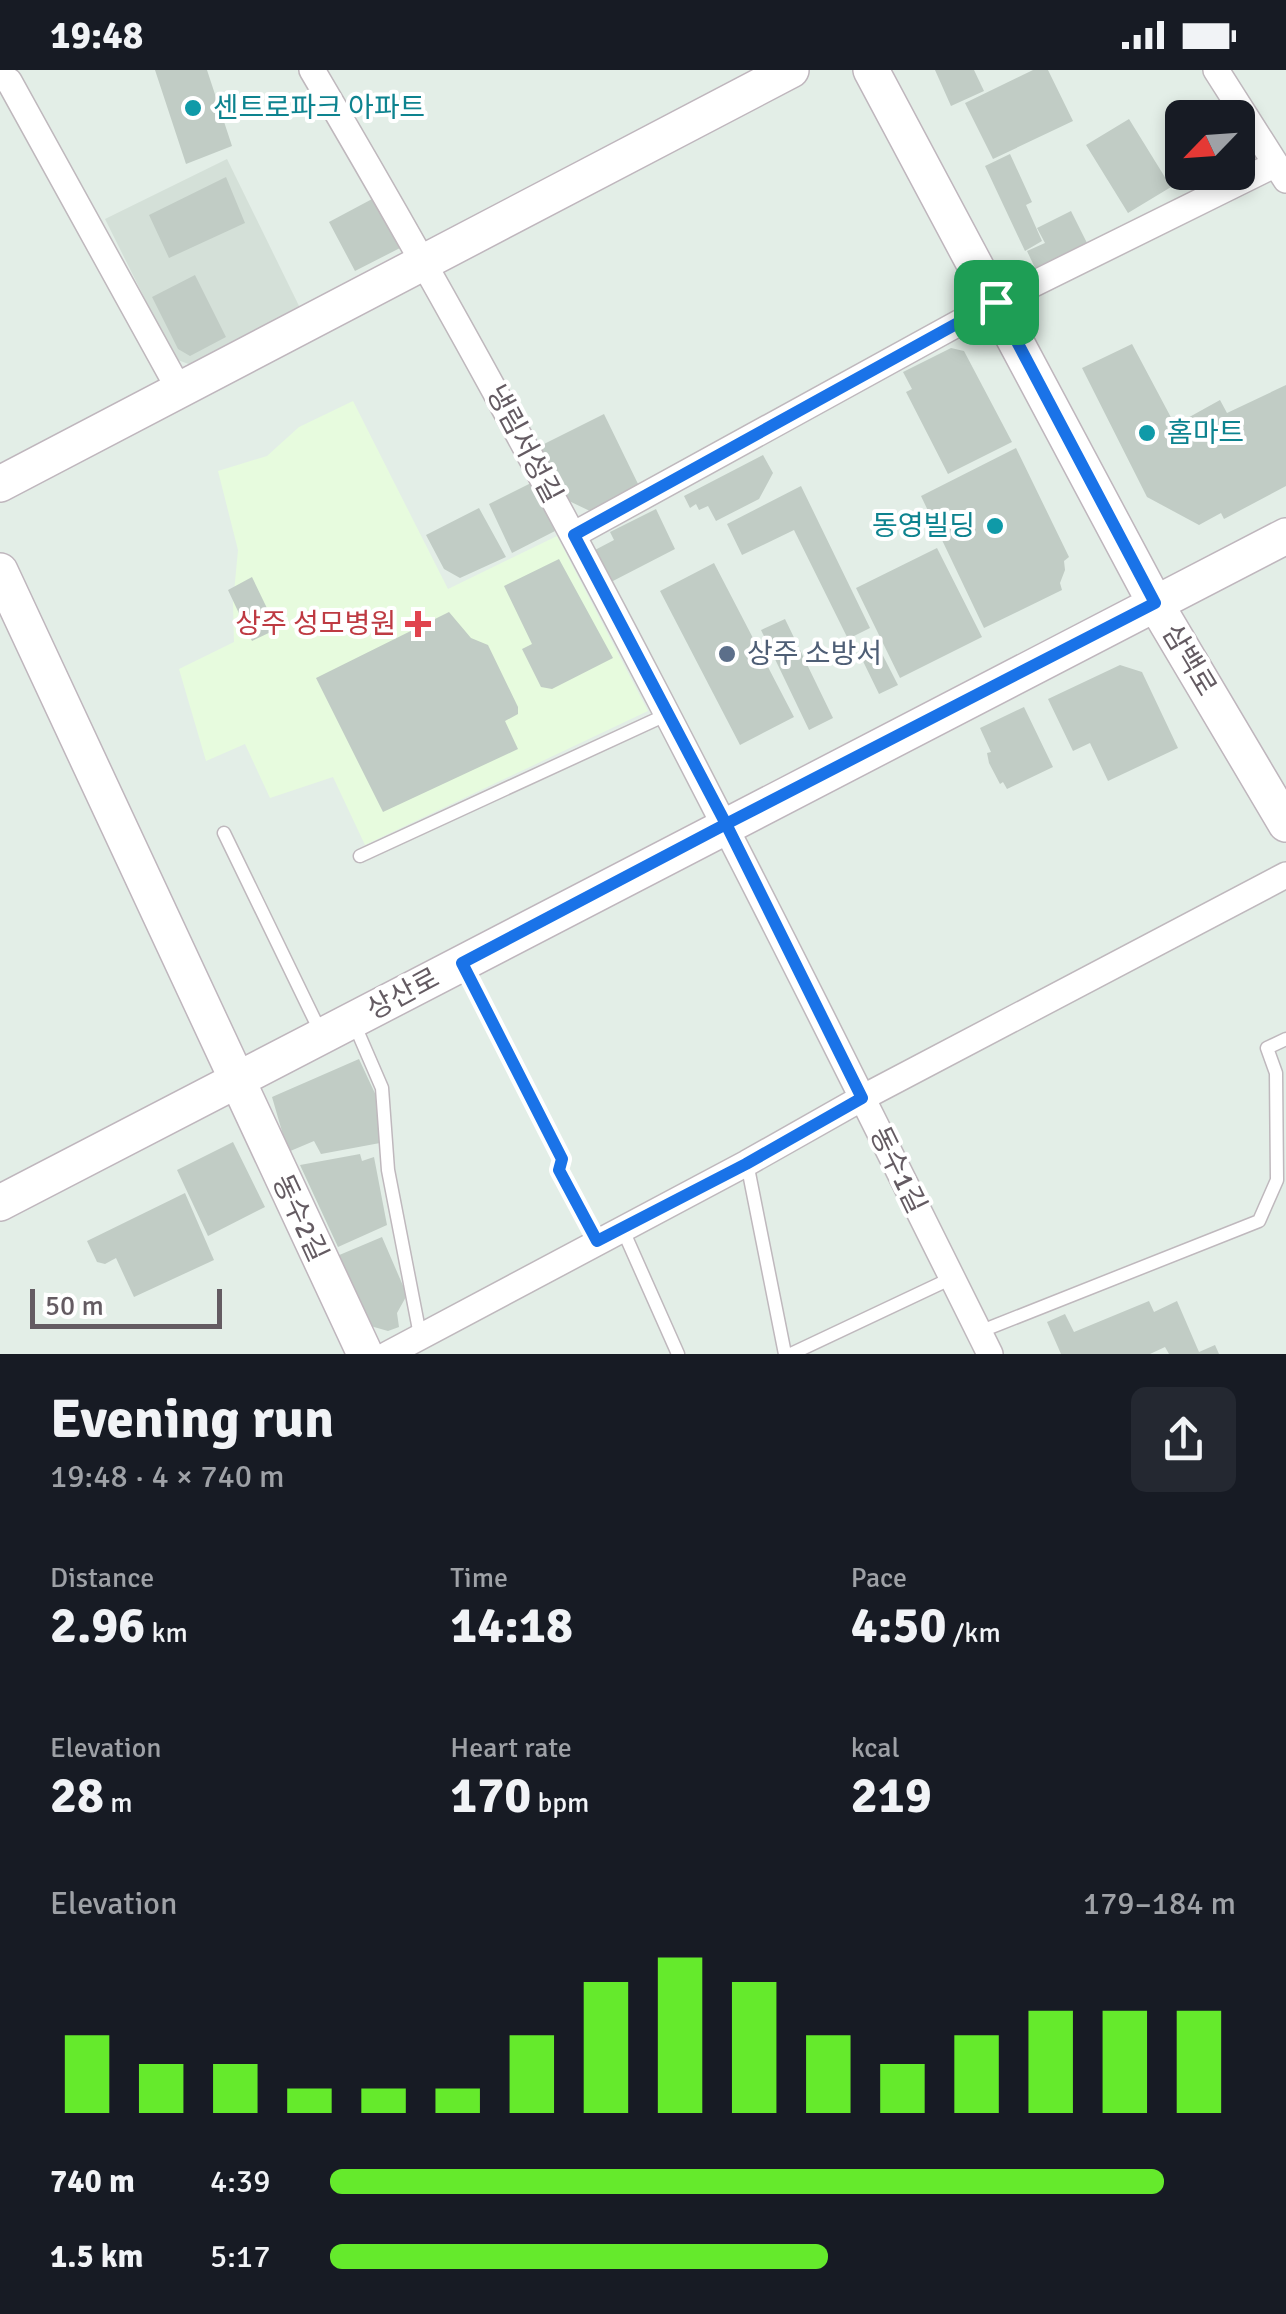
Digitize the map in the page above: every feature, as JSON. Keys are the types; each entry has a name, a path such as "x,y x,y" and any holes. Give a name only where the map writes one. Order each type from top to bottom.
{"street":[{"name":"냉림서성길","path":"312,70 424,260 726,824"},
{"path":"0,484 791,70"},
{"name":"삼백로","path":"872,70 1155,603 1286,824"},
{"path":"574,535 996,302 1281,172 1216,70"},
{"path":"4,80 180,391"},
{"name":"상산로","path":"0,1203 1286,536"},
{"name":"동수2길","path":"0,571 365,1354"},
{"name":"동수1길","path":"726,824 984,1343"},
{"path":"388,1354 1286,875"}],"lane":[{"path":"360,856 668,714"},
{"path":"224,833 337,1028 382,1088 388,1170 420,1335"},
{"path":"462,963 562,1159 559,1170 597,1241"},
{"path":"984,1343 1259,1222 1277,1180 1276,1073 1267,1048 1286,1039"},
{"path":"746,1164 788,1354 952,1278"},
{"path":"622,1228 678,1354"}],"shaded area":[{"path":"227,159 302,312 194,366 175,359 105,219"},
{"name":"상주 성모병원","path":"353,401 448,589 557,536 648,711 365,845 333,777 270,798 245,744 206,761 179,669 234,642 238,550 218,471 267,456 299,427"}],"building":[{"name":"센트로파크 아파트","path":"155,70 207,70 232,146 186,164"},
{"path":"935,70 974,70 984,91 951,106"},
{"path":"1033,70 1048,70 1073,121 993,159 965,103"},
{"path":"1129,119 1165,177 1166,190 1128,213 1086,145"},
{"path":"1010,154 1032,202 1026,205 1042,241 1025,251 985,166"},
{"path":"226,177 245,223 169,258 149,215"},
{"path":"374,198 400,248 355,271 329,222"},
{"path":"1071,211 1087,243 1035,268 1027,251 1045,243 1037,228"},
{"path":"195,275 226,337 190,356 178,349 152,297"},
{"path":"1132,344 1175,425 1220,400 1227,413 1286,385 1286,486 1224,519 1221,513 1199,525 1147,497 1082,368"},
{"path":"951,348 964,351 1012,442 948,474 906,392 912,389 903,372"},
{"path":"604,414 640,488 592,512 569,501 540,446"},
{"name":"동영빌딩","path":"1016,448 1069,557 1064,561 1062,590 984,628 921,496"},
{"path":"763,455 773,473 759,499 716,521 708,506 699,510 696,504 690,508 684,496"},
{"path":"531,483 555,531 512,553 489,504"},
{"path":"801,486 870,628 848,639 794,530 742,555 727,524"},
{"path":"479,508 506,557 460,578 444,569 426,535"},
{"path":"656,509 675,549 611,582 595,550 614,540 610,532"},
{"path":"937,548 982,637 900,678 856,588"},
{"path":"559,559 613,658 552,689 541,687 522,649 532,644 504,586"},
{"name":"상주 소방서","path":"714,563 794,717 740,745 660,591"},
{"path":"252,577 277,629 252,641 228,590"},
{"name":"상주 성모병원","path":"449,612 471,638 488,645 518,707 518,714 505,721 518,749 383,812 316,678"},
{"path":"785,619 833,718 809,730 761,630"},
{"path":"878,646 898,685 879,694 860,655"},
{"path":"1120,665 1142,672 1178,748 1108,781 1090,743 1073,751 1048,699"},
{"path":"1024,707 1053,767 1007,789 989,763 987,753 991,752 980,728"},
{"path":"359,1059 379,1102 380,1143 321,1154 314,1141 288,1152 272,1097"},
{"path":"233,1142 265,1207 208,1236 177,1170"},
{"path":"360,1154 362,1161 374,1157 387,1225 338,1247 300,1165"},
{"path":"185,1193 214,1260 134,1297 116,1258 105,1264 97,1262 87,1241"},
{"path":"382,1237 407,1295 397,1313 399,1327 388,1331 367,1325 337,1256"},
{"path":"1149,1301 1154,1312 1177,1301 1199,1352 1215,1345 1219,1354 1169,1354 1165,1347 1150,1354 1061,1354 1047,1322 1065,1314 1074,1332"}],"place":[{"name":"센트로파크 아파트","path":"193,108"},
{"name":"홈마트","path":"1147,433"},
{"name":"동영빌딩","path":"995,526"},
{"name":"상주 성모병원","path":"418,624"},
{"name":"상주 소방서","path":"727,654"}],"route":[{"path":"996,302 574,535 726,824 462,963 562,1159 559,1170 597,1241 862,1098 726,824 1155,603 996,302"}]}
